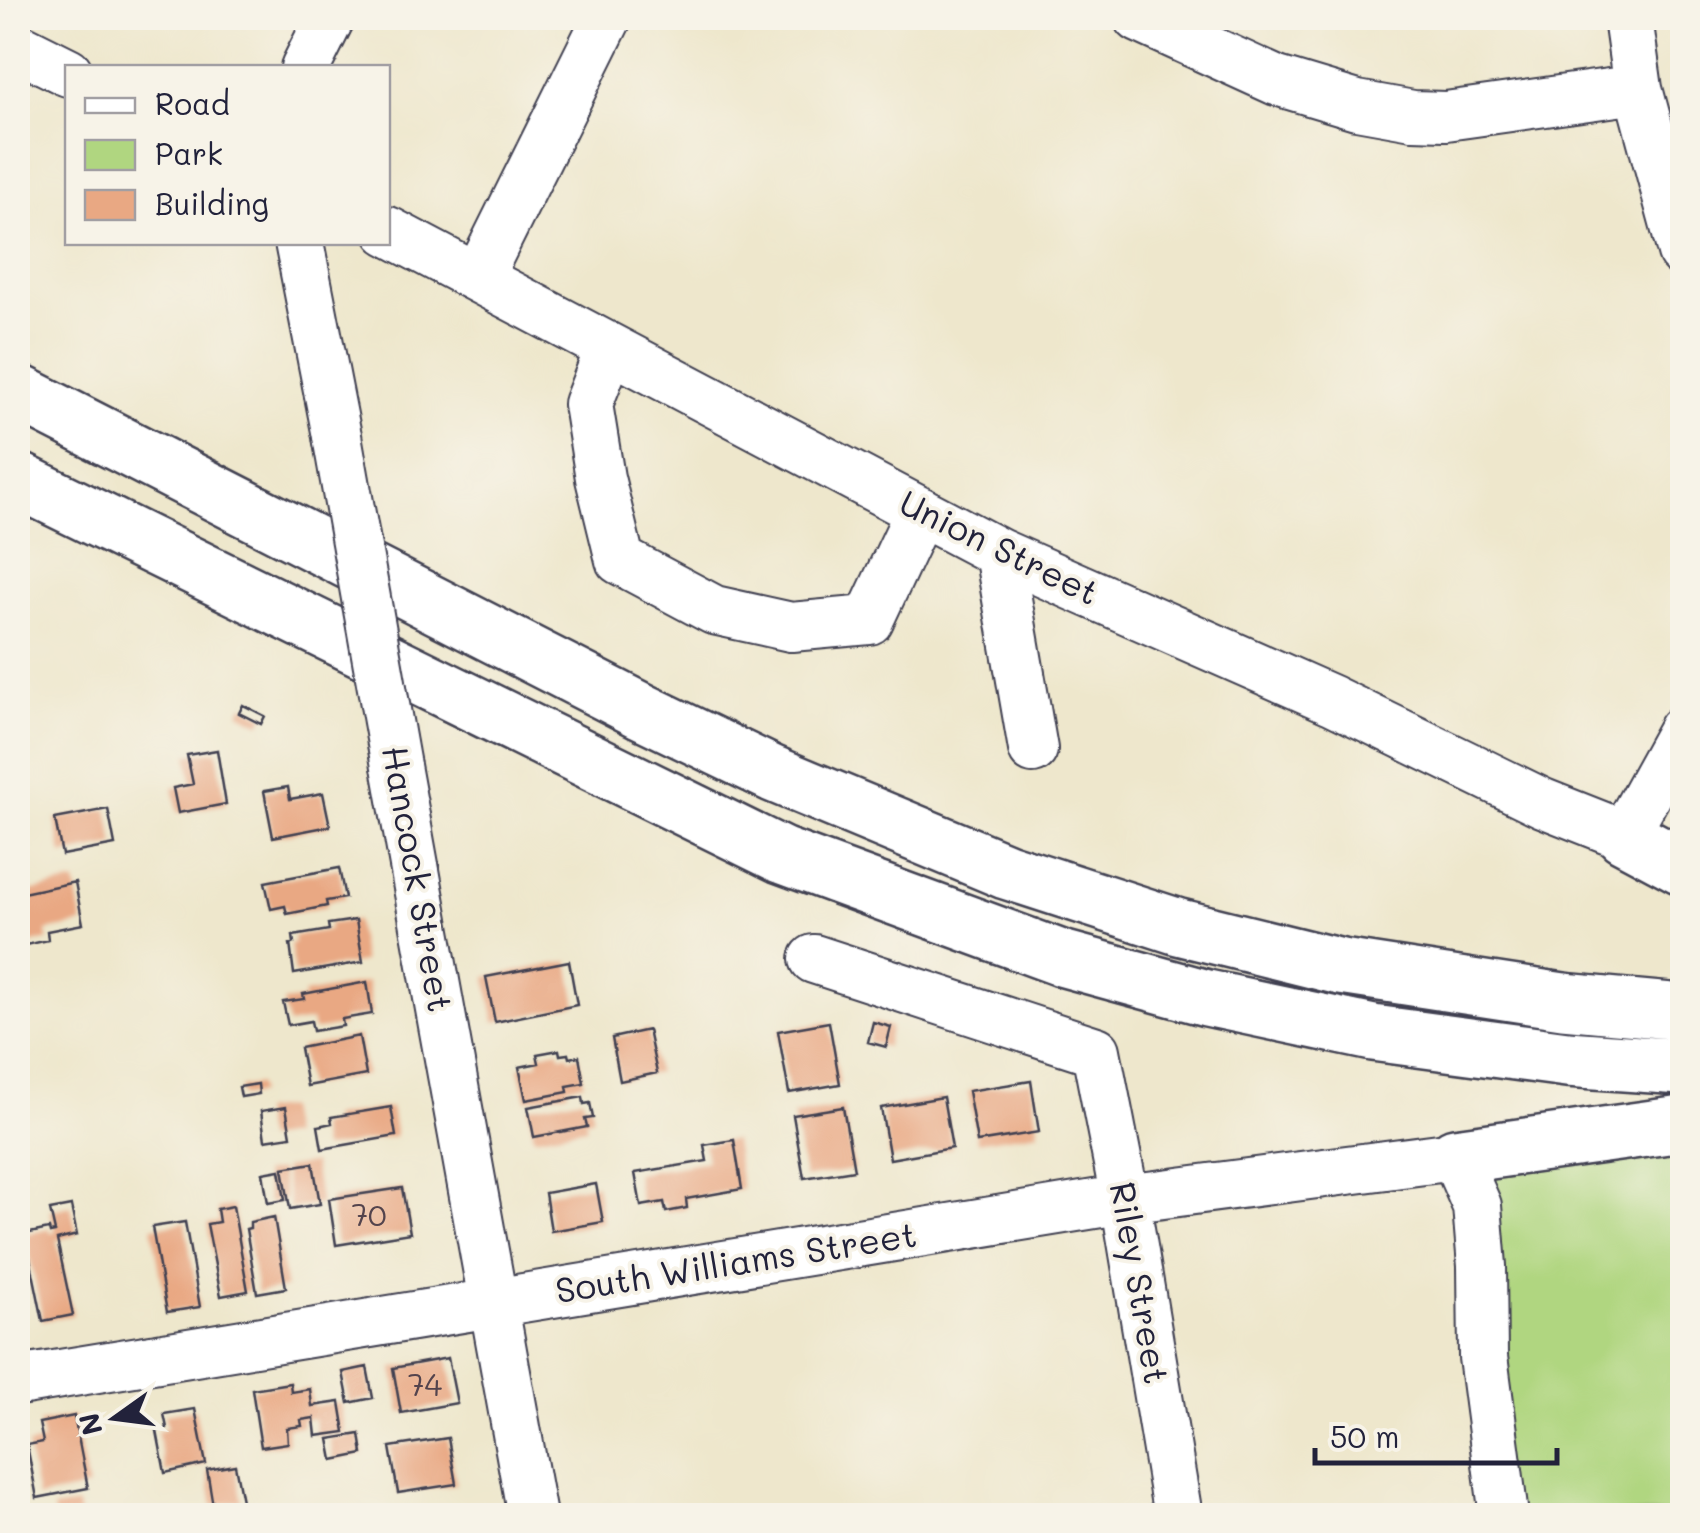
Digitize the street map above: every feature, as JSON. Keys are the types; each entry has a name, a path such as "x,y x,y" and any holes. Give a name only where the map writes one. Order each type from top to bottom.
{"highway":[{"path":"18,392 642,711 773,774 1006,871 1179,927 1341,967 1564,1001 1682,1012"},
{"path":"18,480 781,855 1061,958 1207,998 1373,1033 1567,1059 1682,1067"},
{"path":"1624,835 1682,866"},
{"path":"1455,1156 1682,1124"}],"street":[{"path":"306,65 330,18"},
{"path":"478,278 608,18"},
{"path":"1139,18 1276,81 1357,105 1413,115 1446,116 1638,89"},
{"path":"1628,18 1638,89 1682,252"},
{"path":"18,47 65,70"},
{"name":"Union Street","path":"390,232 999,553 1332,700 1543,803 1624,835"},
{"name":"Hancock Street","path":"300,245 532,1516"},
{"path":"610,348 588,404 600,478 620,560 714,610 792,628 869,620 920,511"},
{"path":"999,553 1033,748"},
{"path":"1624,835 1682,730"},
{"name":"Riley Street","path":"814,959 1096,1051 1178,1516"},
{"path":"1455,1156 1477,1206 1482,1266 1482,1357 1504,1516"},
{"name":"South Williams Street","path":"18,1381 1125,1199 1455,1156"}],"green space":[{"path":"1682,1124 1682,1515 1504,1515 1455,1156"}],"building":[{"path":"243,705 265,716 261,724 239,713"},
{"path":"217,750 226,804 178,813 173,788 193,784 187,755"},
{"path":"288,787 290,799 323,793 330,826 273,837 264,791"},
{"path":"108,809 115,845 62,855 55,819"},
{"path":"339,868 345,898 287,914 285,906 271,909 265,882"},
{"path":"75,882 83,924 47,931 48,940 18,947 18,894"},
{"path":"356,920 363,962 294,974 290,944 294,943 293,936 329,930 328,924"},
{"path":"569,961 577,1005 495,1022 486,977"},
{"path":"367,982 372,1014 342,1019 343,1026 313,1031 311,1021 288,1025 283,1002 304,999 303,994"},
{"path":"829,1022 840,1084 789,1093 778,1031"},
{"path":"873,1022 891,1027 886,1047 868,1042"},
{"path":"648,1030 657,1073 620,1081 612,1038"},
{"path":"359,1036 366,1075 307,1086 300,1048"},
{"path":"559,1050 560,1055 568,1054 569,1058 579,1056 584,1083 567,1086 568,1092 526,1100 519,1067 539,1063 537,1054"},
{"path":"1031,1081 1039,1132 977,1142 968,1091"},
{"path":"258,1084 259,1094 241,1097 239,1087"},
{"path":"583,1097 584,1104 590,1103 593,1118 585,1119 587,1127 534,1137 528,1107"},
{"path":"943,1097 952,1148 890,1159 881,1108"},
{"path":"286,1107 291,1136 265,1140 261,1111"},
{"path":"391,1107 396,1136 322,1149 318,1126 332,1123 331,1117"},
{"path":"843,1107 854,1170 804,1178 793,1115"},
{"path":"734,1140 742,1189 686,1199 687,1208 666,1212 664,1202 641,1206 635,1173 707,1161 704,1145"},
{"path":"313,1163 320,1204 290,1209 283,1168"},
{"path":"280,1170 285,1200 268,1203 263,1173"},
{"path":"596,1184 603,1222 551,1231 545,1193"},
{"path":"402,1188 410,1233 336,1245 329,1199"},
{"path":"71,1206 77,1235 57,1240 73,1315 43,1321 25,1234 49,1229 50,1233 55,1232 50,1210"},
{"path":"233,1206 248,1291 221,1296 207,1224 219,1222 217,1209"},
{"path":"274,1217 286,1288 257,1293 246,1229 250,1222"},
{"path":"185,1222 200,1307 167,1312 152,1227"},
{"path":"448,1358 457,1403 401,1413 393,1368"},
{"path":"367,1367 373,1398 349,1403 343,1372"},
{"path":"290,1383 291,1392 310,1389 312,1406 340,1402 345,1432 316,1436 314,1418 301,1420 302,1426 287,1428 288,1443 261,1447 252,1389"},
{"path":"195,1409 206,1464 165,1473 157,1431 167,1428 164,1414"},
{"path":"74,1416 88,1488 37,1498 27,1445 43,1442 39,1423"},
{"path":"360,1434 363,1454 333,1460 329,1439"},
{"path":"448,1438 456,1484 398,1493 390,1447"},
{"path":"235,1465 242,1501 213,1506 207,1470"},
{"path":"78,1505 80,1516 54,1516 53,1509"}]}
